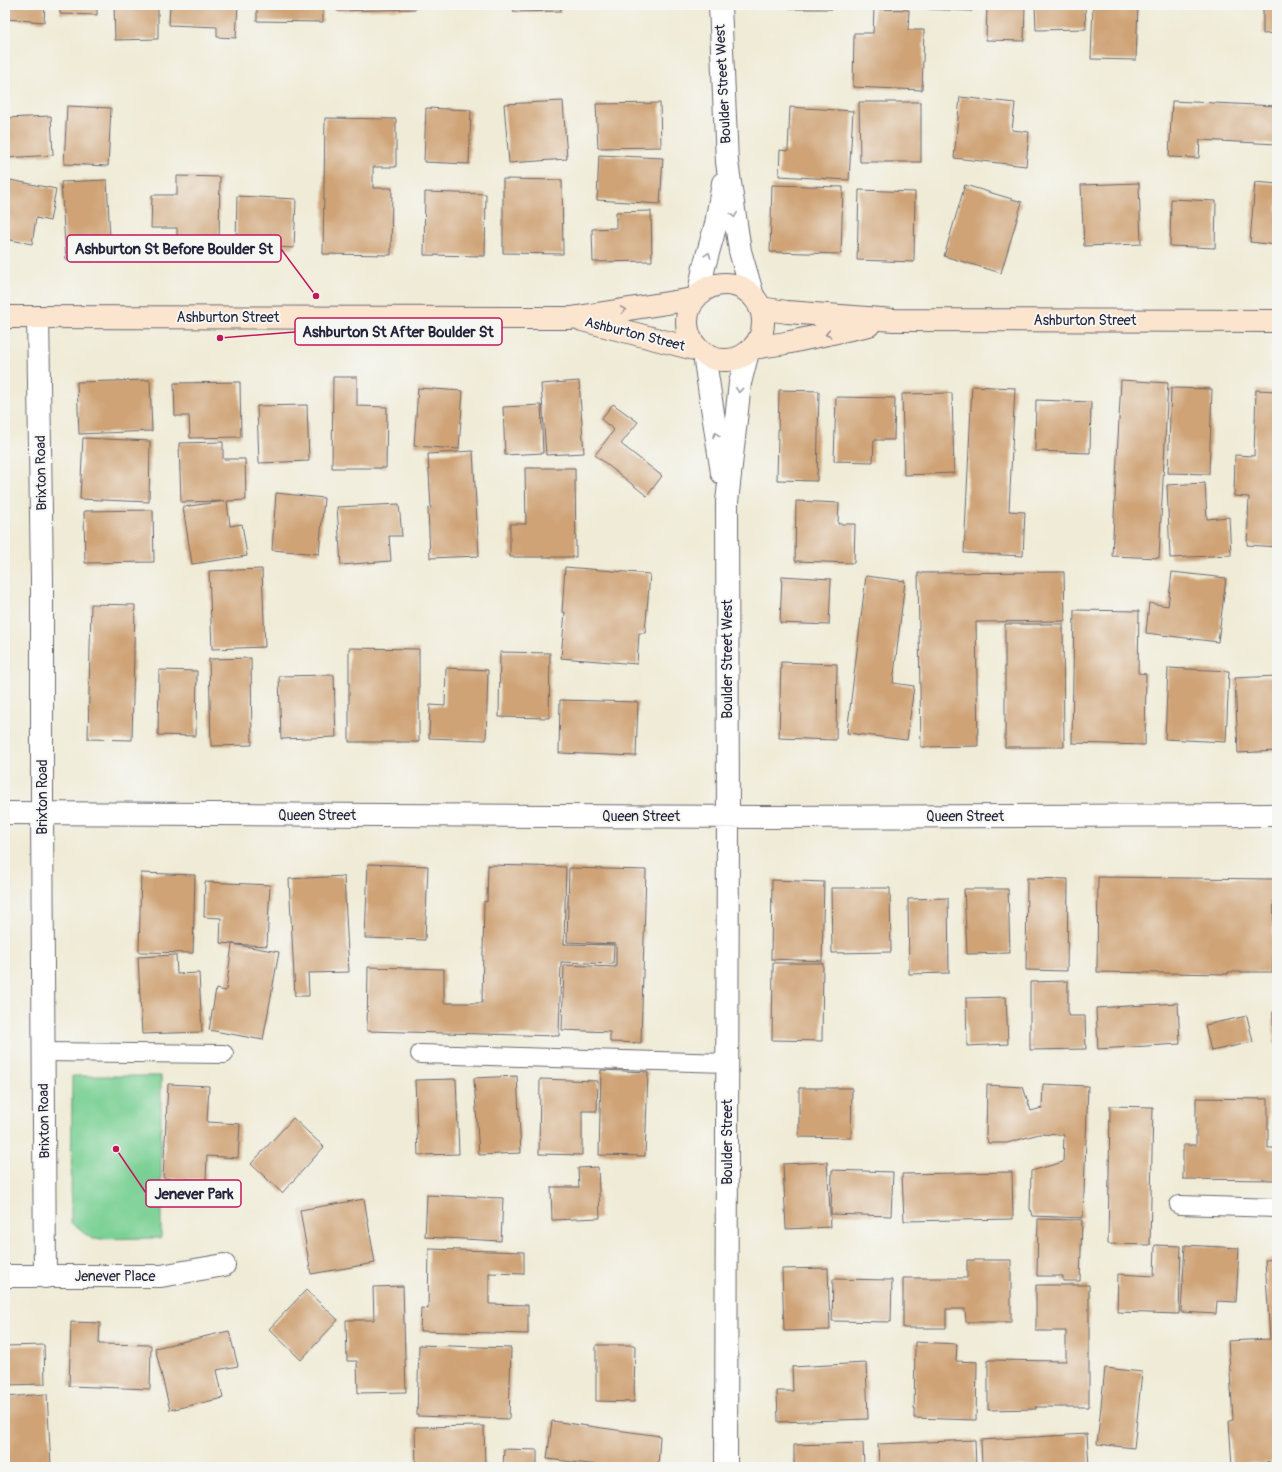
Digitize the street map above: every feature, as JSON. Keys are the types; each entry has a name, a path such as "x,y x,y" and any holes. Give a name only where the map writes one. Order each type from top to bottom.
{"street":[{"name":"Boulder Street West","path":"720,5 727,162 740,251 757,302"},
{"name":"Boulder Street West","path":"696,296 716,224 727,162"},
{"path":"726,283 745,289 757,302 763,318 759,339 750,350 740,357 722,360 701,352 691,340 686,320 688,309 696,296 707,288 716,284 726,283"},
{"name":"Ashburton Street","path":"5,317 571,318 696,296"},
{"name":"Ashburton Street","path":"757,302 787,312 894,320 1277,321"},
{"name":"Brixton Road","path":"38,317 42,580 45,1277"},
{"name":"Ashburton Street","path":"571,318 701,352"},
{"name":"Ashburton Street","path":"750,350 894,320"},
{"name":"Boulder Street West","path":"728,817 727,502 740,383 750,350"},
{"name":"Boulder Street West","path":"701,352 727,502"},
{"name":"Queen Street","path":"5,813 728,817 1277,815"},
{"name":"Boulder Street","path":"726,1467 728,817"},
{"name":"Jenever Place","path":"5,1276 162,1276 224,1265"}],"lane":[{"path":"43,1052 224,1054"},
{"path":"420,1054 727,1063"},
{"path":"1179,1205 1277,1208"}],"green space":[{"path":"72,1076 161,1076 161,1238 92,1239 71,1223"}],"building":[{"path":"5,5 45,5 44,22 5,19"},
{"path":"60,5 97,5 97,15 60,14"},
{"path":"114,5 158,5 158,39 115,40"},
{"path":"170,5 238,5 236,38 217,37 217,27 169,25"},
{"path":"257,5 323,5 323,22 257,21"},
{"path":"336,5 416,5 416,9 337,11"},
{"path":"513,5 560,5 561,11 514,12"},
{"path":"790,5 833,5 833,9 790,9"},
{"path":"929,5 973,5 972,11 929,9"},
{"path":"987,5 1025,5 1024,41 986,40"},
{"path":"1035,5 1085,5 1086,29 1036,30"},
{"path":"1093,5 1138,5 1136,60 1091,59"},
{"path":"1263,5 1277,5 1277,33 1263,34"},
{"path":"874,9 909,10 908,30 924,30 922,90 853,87 854,33 873,33"},
{"path":"960,97 1015,103 1012,130 1029,132 1026,166 954,158"},
{"path":"563,101 567,159 509,163 504,104"},
{"path":"1172,101 1277,106 1277,144 1200,140 1199,158 1169,157"},
{"path":"859,102 921,102 921,162 860,162"},
{"path":"660,103 661,147 598,148 596,104"},
{"path":"67,106 111,108 108,166 64,164"},
{"path":"790,107 853,111 849,180 779,176 780,150 788,151"},
{"path":"426,108 471,110 469,164 424,162"},
{"path":"51,116 53,155 5,158 5,118"},
{"path":"325,118 396,119 396,167 373,167 373,188 392,188 391,255 323,254"},
{"path":"599,155 663,158 660,204 597,200"},
{"path":"177,176 220,177 219,242 177,240 177,228 151,228 152,195 177,195"},
{"path":"5,179 56,189 50,221 36,218 32,244 5,239"},
{"path":"503,179 562,180 563,254 503,253"},
{"path":"107,180 111,258 66,260 61,182"},
{"path":"1255,182 1277,184 1277,245 1250,242"},
{"path":"1139,183 1141,244 1084,246 1081,185"},
{"path":"772,185 843,187 841,254 770,252"},
{"path":"965,185 1022,202 1001,273 944,256"},
{"path":"859,190 915,192 914,262 857,260"},
{"path":"425,192 486,194 485,256 424,255"},
{"path":"237,196 296,199 294,248 236,245"},
{"path":"1171,199 1216,201 1215,248 1170,246"},
{"path":"651,211 652,261 593,262 592,229 616,228 616,212"},
{"path":"333,377 357,377 357,406 387,407 386,468 332,468"},
{"path":"150,380 152,431 79,434 77,382"},
{"path":"1121,380 1168,383 1159,558 1112,556"},
{"path":"579,381 584,453 546,455 541,384"},
{"path":"240,382 241,437 190,438 189,416 175,416 174,383"},
{"path":"972,386 1015,388 1009,511 1025,512 1023,556 964,553"},
{"path":"418,388 463,391 459,449 414,446"},
{"path":"1171,388 1212,389 1209,474 1168,473"},
{"path":"779,390 819,391 817,481 777,480"},
{"path":"1256,390 1277,391 1277,547 1247,545 1249,497 1234,496 1235,455 1254,456"},
{"path":"952,393 954,473 904,475 902,394"},
{"path":"836,397 895,398 894,440 874,440 873,462 834,461"},
{"path":"1036,400 1091,402 1090,453 1035,451"},
{"path":"613,404 638,422 621,444 662,476 647,496 595,455 614,430 601,419"},
{"path":"307,405 309,461 259,463 257,406"},
{"path":"541,405 543,453 505,455 503,407"},
{"path":"83,438 150,441 149,502 80,499"},
{"path":"223,442 223,459 245,459 246,500 227,501 230,526 242,524 247,556 192,564 183,507 225,501 181,502 179,443"},
{"path":"473,451 479,556 430,558 428,509 431,508 428,454"},
{"path":"525,468 575,468 576,557 510,557 510,524 526,524"},
{"path":"1205,483 1207,519 1229,517 1231,555 1170,558 1167,485"},
{"path":"276,493 324,498 319,554 272,550"},
{"path":"796,501 839,503 838,524 855,524 854,563 795,561"},
{"path":"399,504 402,536 389,536 391,561 341,565 337,507"},
{"path":"153,510 154,562 85,563 84,511"},
{"path":"565,567 650,574 645,633 639,633 637,664 561,658 565,612 562,612"},
{"path":"262,569 265,647 212,649 209,571"},
{"path":"1064,572 1065,621 976,622 978,746 921,747 918,573"},
{"path":"1172,572 1226,578 1218,642 1146,633 1149,603 1168,606"},
{"path":"782,576 831,579 829,625 780,623"},
{"path":"866,576 905,581 893,683 914,686 907,740 847,733"},
{"path":"91,604 135,605 132,740 88,739"},
{"path":"1074,610 1139,611 1138,673 1146,674 1145,745 1072,743"},
{"path":"1005,624 1063,624 1064,747 1005,747"},
{"path":"349,648 419,649 419,742 349,742"},
{"path":"500,652 550,653 549,718 499,717"},
{"path":"251,658 252,745 211,746 209,659"},
{"path":"781,662 837,664 836,740 779,738"},
{"path":"446,668 488,670 486,740 429,738 430,705 445,706"},
{"path":"1168,668 1229,671 1226,742 1165,739"},
{"path":"159,670 197,671 196,736 158,735"},
{"path":"334,675 336,737 281,739 279,676"},
{"path":"1277,676 1277,751 1238,753 1235,678"},
{"path":"560,700 638,702 636,756 559,753"},
{"path":"368,864 428,866 425,940 365,938"},
{"path":"488,865 566,867 564,944 614,945 613,964 561,962 559,1036 367,1031 368,967 444,969 444,1003 482,1003 484,901 487,902"},
{"path":"569,868 646,870 641,1043 610,1042 610,1032 562,1030 564,965 616,967 616,944 567,942"},
{"path":"141,873 195,875 193,953 139,952"},
{"path":"344,876 349,972 308,973 309,996 295,996 289,879"},
{"path":"1098,877 1274,879 1273,972 1228,972 1228,974 1097,972"},
{"path":"1027,878 1068,879 1067,971 1026,970"},
{"path":"772,880 824,882 822,961 771,959"},
{"path":"205,882 270,885 267,946 220,943 221,918 204,917"},
{"path":"831,888 890,888 891,952 832,953"},
{"path":"964,889 1008,889 1010,953 967,954"},
{"path":"948,898 949,973 909,974 908,899"},
{"path":"232,944 279,952 263,1040 209,1030 216,989 226,991"},
{"path":"176,955 177,974 199,973 202,1032 142,1034 138,957"},
{"path":"773,963 823,963 822,1041 772,1040"},
{"path":"1068,981 1068,1016 1085,1016 1086,1049 1030,1050 1030,982"},
{"path":"1006,997 1008,1044 967,1046 966,998"},
{"path":"1178,1003 1180,1044 1098,1049 1096,1008"},
{"path":"1273,1012 1277,1012 1277,1043 1274,1044"},
{"path":"1247,1016 1253,1042 1211,1051 1205,1025"},
{"path":"601,1070 648,1072 645,1156 599,1155"},
{"path":"517,1076 521,1153 479,1155 474,1078"},
{"path":"456,1079 459,1154 418,1155 415,1080"},
{"path":"540,1079 598,1081 597,1111 582,1111 582,1155 539,1154"},
{"path":"168,1084 209,1086 207,1122 240,1124 238,1158 207,1156 206,1180 163,1178"},
{"path":"1043,1084 1088,1086 1083,1218 1032,1216 1030,1209 1031,1171 1063,1162 1064,1135 1039,1134 1007,1143 988,1143 986,1135 987,1085 1023,1087 1031,1111 1042,1108"},
{"path":"799,1088 852,1088 851,1138 799,1137"},
{"path":"1196,1098 1268,1099 1268,1148 1277,1148 1277,1180 1183,1179 1183,1145 1196,1145"},
{"path":"1110,1106 1153,1107 1150,1245 1108,1244"},
{"path":"293,1118 324,1147 282,1193 251,1164"},
{"path":"827,1162 831,1227 786,1229 783,1164"},
{"path":"598,1167 600,1218 552,1220 551,1187 579,1187 578,1168"},
{"path":"832,1170 893,1172 891,1216 831,1214"},
{"path":"1012,1172 1013,1219 904,1221 902,1174"},
{"path":"427,1195 503,1198 501,1241 425,1237"},
{"path":"364,1199 375,1263 311,1274 300,1210"},
{"path":"1038,1219 1082,1220 1080,1281 1063,1281 1063,1276 1037,1276"},
{"path":"1155,1245 1181,1246 1179,1314 1117,1312 1118,1274 1154,1276"},
{"path":"1185,1245 1239,1248 1236,1302 1217,1301 1216,1314 1181,1312"},
{"path":"429,1249 524,1252 524,1274 489,1273 489,1304 528,1305 528,1334 420,1331 421,1308 428,1309"},
{"path":"1277,1259 1277,1462 1237,1464 1272,1465 1272,1467 1232,1467 1229,1421 1233,1420 1228,1341 1270,1339 1265,1260"},
{"path":"967,1260 1011,1260 1011,1322 966,1322 965,1309 946,1309 946,1328 903,1328 903,1278 967,1278"},
{"path":"828,1268 830,1330 784,1331 782,1269"},
{"path":"833,1279 892,1280 891,1322 832,1321"},
{"path":"1036,1285 1089,1285 1089,1407 1035,1407 1036,1409 988,1410 988,1360 1066,1361 1066,1331 1036,1331"},
{"path":"403,1286 406,1392 358,1393 357,1361 347,1361 346,1320 374,1320 373,1287"},
{"path":"306,1290 338,1320 301,1360 269,1329"},
{"path":"71,1322 100,1323 99,1344 151,1345 150,1389 69,1386"},
{"path":"229,1331 238,1366 217,1370 223,1398 170,1410 155,1348"},
{"path":"915,1342 957,1344 956,1361 977,1362 976,1420 914,1418"},
{"path":"44,1345 45,1384 5,1385 5,1346"},
{"path":"419,1345 511,1348 509,1419 417,1416"},
{"path":"596,1345 635,1345 634,1402 596,1401"},
{"path":"866,1363 868,1419 778,1422 777,1391 793,1391 792,1367"},
{"path":"1105,1368 1142,1372 1134,1448 1097,1444"},
{"path":"47,1394 51,1467 5,1467 5,1397"},
{"path":"552,1421 660,1436 658,1467 614,1467 547,1459"},
{"path":"484,1426 485,1467 416,1467 415,1427"},
{"path":"1087,1434 1089,1467 982,1467 981,1440"},
{"path":"975,1440 976,1467 879,1467 878,1444"},
{"path":"863,1443 864,1467 794,1467 794,1445"},
{"path":"504,1449 537,1450 537,1467 503,1467"},
{"path":"551,1464 578,1466 578,1467 551,1467"}],"place":[{"name":"Ashburton St Before Boulder St","path":"316,296"},
{"name":"Ashburton St After Boulder St","path":"220,338"},
{"name":"Jenever Park","path":"116,1149"}]}
